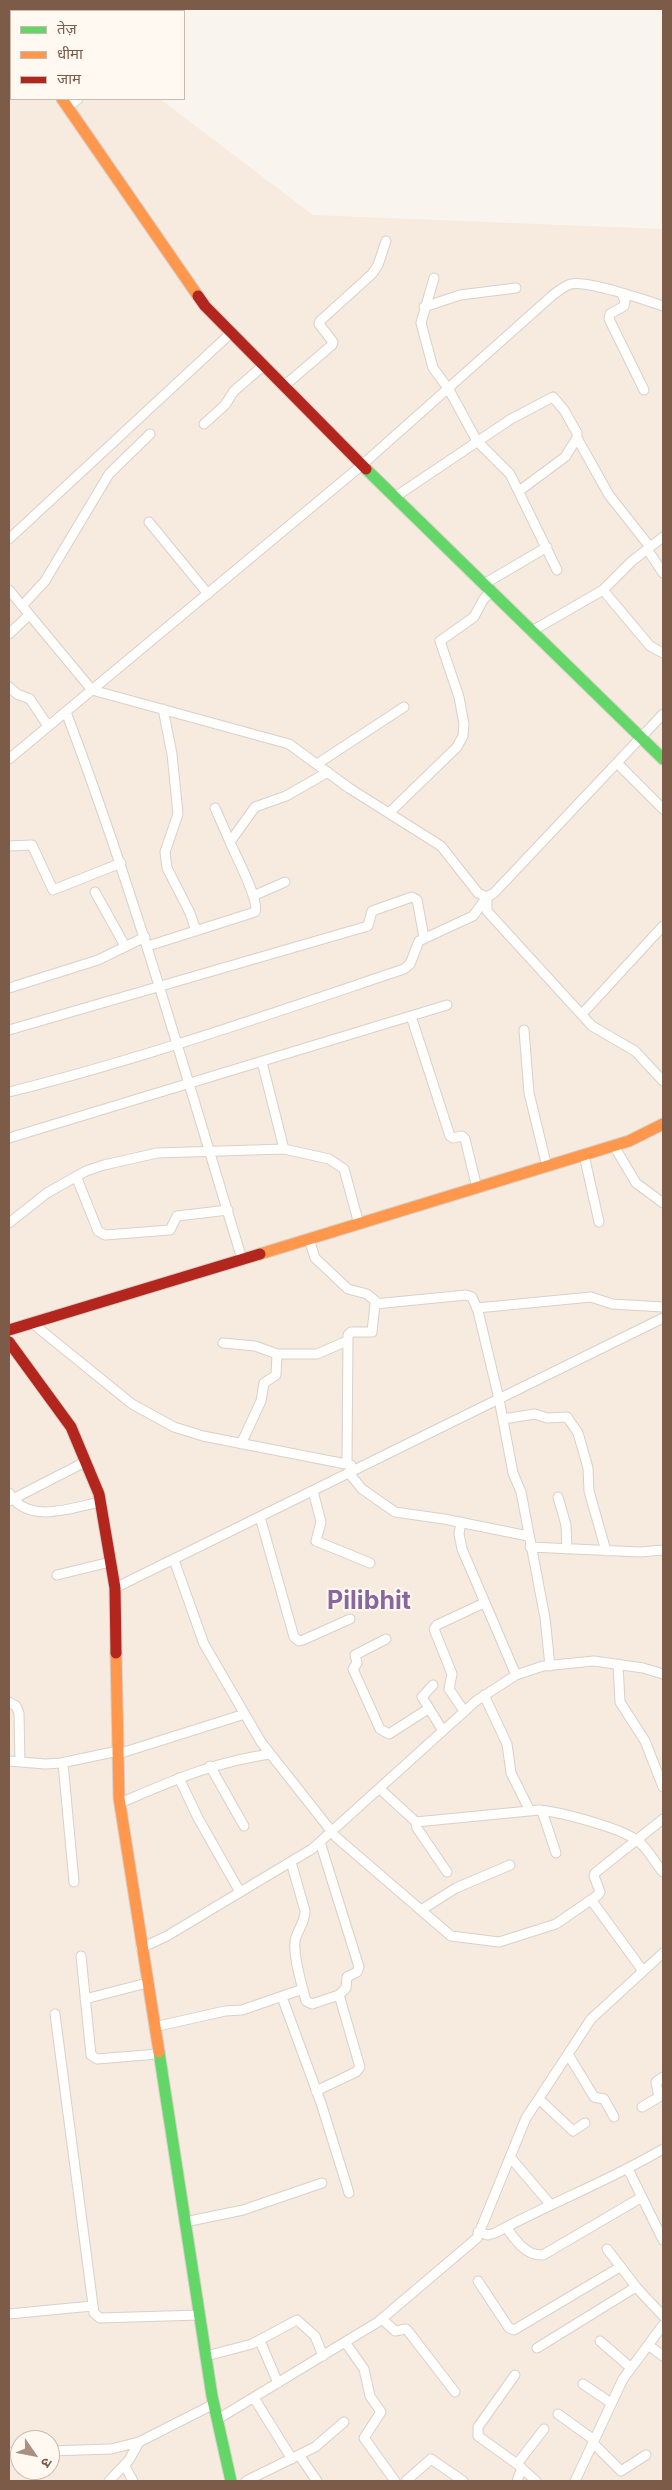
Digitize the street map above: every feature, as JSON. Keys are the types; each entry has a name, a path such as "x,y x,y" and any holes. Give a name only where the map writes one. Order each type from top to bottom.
{"street":[{"path":"65,103 205,306 394,497 663,759"},
{"path":"284,386 332,345 333,342 319,324 320,321 372,274 378,265 386,241"},
{"path":"434,278 424,307 422,323 433,368 448,388 477,441 503,464 519,491 558,570"},
{"path":"9,759 362,465 563,288 577,284 663,306"},
{"path":"424,307 460,295 516,288"},
{"path":"622,294 624,306 610,314 609,319 644,390"},
{"path":"9,539 231,333"},
{"path":"204,424 225,405 234,391 264,365"},
{"path":"394,497 530,407 553,398 564,410 577,433 577,438 609,495 649,548 663,573"},
{"path":"22,606 45,581 109,474 150,434"},
{"path":"519,491 565,456 577,438"},
{"path":"149,522 208,594"},
{"path":"532,631 603,590 625,567 663,537"},
{"path":"389,813 461,741 464,724 459,698 440,641 474,617 488,588 547,547"},
{"path":"9,590 92,690 289,744 389,813 442,846 478,893 487,897"},
{"path":"603,590 650,646 663,653"},
{"path":"9,634 30,615"},
{"path":"9,686 17,694 30,699 48,726"},
{"path":"317,764 404,707"},
{"path":"163,709 172,754 178,814 165,852 167,868 190,913 196,931"},
{"path":"66,712 121,863 161,986 242,1259"},
{"path":"9,1092 62,1079 404,969 410,964 417,944 424,937 473,916 487,897 494,893 663,714"},
{"path":"617,763 663,809"},
{"path":"230,842 255,807 286,796 328,772"},
{"path":"9,988 98,960 126,946 196,931 255,912 256,905 253,896 215,808"},
{"path":"9,846 32,845 53,890 121,863"},
{"path":"253,896 285,882"},
{"path":"95,892 126,946"},
{"path":"9,1030 368,926 372,911 412,897 417,900 424,937"},
{"path":"487,897 487,910 597,1030 635,1051 663,1081"},
{"path":"582,1014 663,926"},
{"path":"9,1138 447,1005"},
{"path":"412,1016 450,1136 453,1138 462,1136 465,1139 477,1188"},
{"path":"524,1030 529,1093 547,1167"},
{"path":"262,1062 284,1149"},
{"path":"9,1330 614,1146 629,1141 663,1124"},
{"path":"614,1146 636,1183 663,1203"},
{"path":"9,1222 47,1192 76,1176 104,1165 157,1153 284,1149 329,1159 344,1168 359,1224"},
{"path":"584,1155 599,1222"},
{"path":"76,1176 98,1231 105,1235 170,1230 177,1216 228,1210"},
{"path":"309,1239 315,1258 348,1289 367,1294 379,1304"},
{"path":"528,1536 461,1522 394,1512 362,1489 348,1468 347,1341 348,1334 351,1332 372,1332 373,1306 466,1295 474,1298 499,1399 513,1473 521,1492 545,1618 550,1666"},
{"path":"477,1308 591,1297 612,1304 663,1307"},
{"path":"32,1323 87,1370 145,1412 174,1427 203,1436 348,1468 361,1467 663,1318"},
{"path":"223,1343 255,1346 277,1354 317,1354 347,1341"},
{"path":"9,1342 71,1427 100,1502 115,1588 120,1803 206,2356 214,2404 231,2481"},
{"path":"241,1444 261,1401 264,1383 273,1379 277,1373 277,1354"},
{"path":"503,1419 535,1414 547,1418 567,1417 573,1424 578,1433 588,1468 589,1491 606,1551"},
{"path":"10,1498 86,1462"},
{"path":"115,1588 313,1491 348,1468"},
{"path":"313,1491 321,1522 316,1542 370,1563"},
{"path":"558,1497 566,1525 567,1549"},
{"path":"10,1498 31,1511 43,1512 100,1502"},
{"path":"260,1517 296,1640 303,1640 350,1619"},
{"path":"461,1522 459,1534 462,1549 516,1675"},
{"path":"530,1547 606,1551 663,1550"},
{"path":"174,1560 204,1644 244,1714 270,1754 332,1831 451,1936 499,1942 556,1924 592,1901 600,1892 594,1876 595,1873 663,1819"},
{"path":"57,1575 110,1562"},
{"path":"464,1711 449,1688 452,1674 434,1629 437,1625 484,1603"},
{"path":"386,1639 355,1655 357,1663 352,1669 380,1729 389,1734 428,1709"},
{"path":"142,1948 167,1936 320,1842 380,1790 464,1711 484,1695 516,1675 550,1666 594,1661 663,1674"},
{"path":"618,1664 620,1702 645,1741 663,1788"},
{"path":"433,1685 422,1697 443,1731"},
{"path":"484,1695 507,1744 511,1773 530,1811"},
{"path":"9,1702 16,1706 19,1713 20,1762"},
{"path":"9,1760 60,1763 118,1752 244,1714"},
{"path":"120,1803 210,1766 236,1759 270,1754"},
{"path":"60,1763 74,1882"},
{"path":"210,1766 244,1826"},
{"path":"179,1778 198,1818 240,1892"},
{"path":"380,1790 416,1822 417,1828 446,1872"},
{"path":"542,1810 556,1853"},
{"path":"416,1822 542,1810 610,1828 637,1840 650,1852 663,1872"},
{"path":"290,1862 305,1918 295,1945 306,2001 312,2004 339,1995 346,1988 347,1977 357,1972 359,1967 320,1842"},
{"path":"421,1910 456,1888 510,1865"},
{"path":"592,1901 644,1971"},
{"path":"218,2419 382,2319 477,2238 526,2118 591,2019 663,1953"},
{"path":"81,1956 90,2052 94,2057 158,2054"},
{"path":"85,1999 147,1983"},
{"path":"154,2027 225,2011 242,2010 303,1990"},
{"path":"316,2091 356,2072 360,2067 339,1995"},
{"path":"282,1997 316,2091 349,2192"},
{"path":"55,2014 94,2313 100,2318 200,2315"},
{"path":"568,2054 594,2097 604,2099 614,2117"},
{"path":"642,2107 659,2097 656,2082 663,2077"},
{"path":"539,2099 573,2130 585,2123"},
{"path":"478,2232 488,2236 550,2204 628,2170 663,2150"},
{"path":"510,2157 550,2204"},
{"path":"628,2170 663,2238"},
{"path":"185,2222 243,2210 322,2183"},
{"path":"506,2227 519,2245 536,2255 543,2255 642,2197"},
{"path":"607,2249 636,2287 663,2316"},
{"path":"478,2281 509,2328 514,2330 620,2267"},
{"path":"537,2348 636,2287"},
{"path":"9,2314 92,2306"},
{"path":"382,2319 395,2331 406,2329 455,2392"},
{"path":"206,2356 260,2340 297,2320 315,2336 323,2356"},
{"path":"575,2481 623,2379 663,2325"},
{"path":"260,2340 278,2383"},
{"path":"600,2341 631,2368"},
{"path":"345,2342 364,2369 370,2396 381,2412 364,2438 395,2481"},
{"path":"648,2346 663,2356"},
{"path":"515,2375 477,2432 478,2436 536,2481"},
{"path":"584,2384 612,2403"},
{"path":"254,2398 296,2457 317,2481"},
{"path":"60,2451 111,2449 139,2442 214,2404"},
{"path":"558,2414 593,2442 621,2471 646,2455"},
{"path":"246,2481 296,2457 323,2441 344,2422"},
{"path":"517,2481 519,2466 544,2429"},
{"path":"109,2481 124,2466 139,2442"},
{"path":"406,2481 431,2459 463,2481"},
{"path":"124,2466 133,2481"}],"shaded area":[{"path":"9,9 65,10 10,10 10,100 161,100 313,215 663,229 663,2481 9,2481"}],"traffic: fast":[{"path":"366,469 663,759"},
{"path":"159,2052 212,2396 231,2481"}],"traffic: slow":[{"path":"63,100 198,296"},
{"path":"260,1254 629,1141 663,1124"},
{"path":"116,1653 119,1798 159,2052"}],"traffic: jam":[{"path":"198,296 205,306 366,469"},
{"path":"9,1330 260,1254"},
{"path":"9,1342 71,1427 99,1494 115,1588 116,1653"}],"district":[{"name":"Pilibhit","path":"369,1601"}]}
